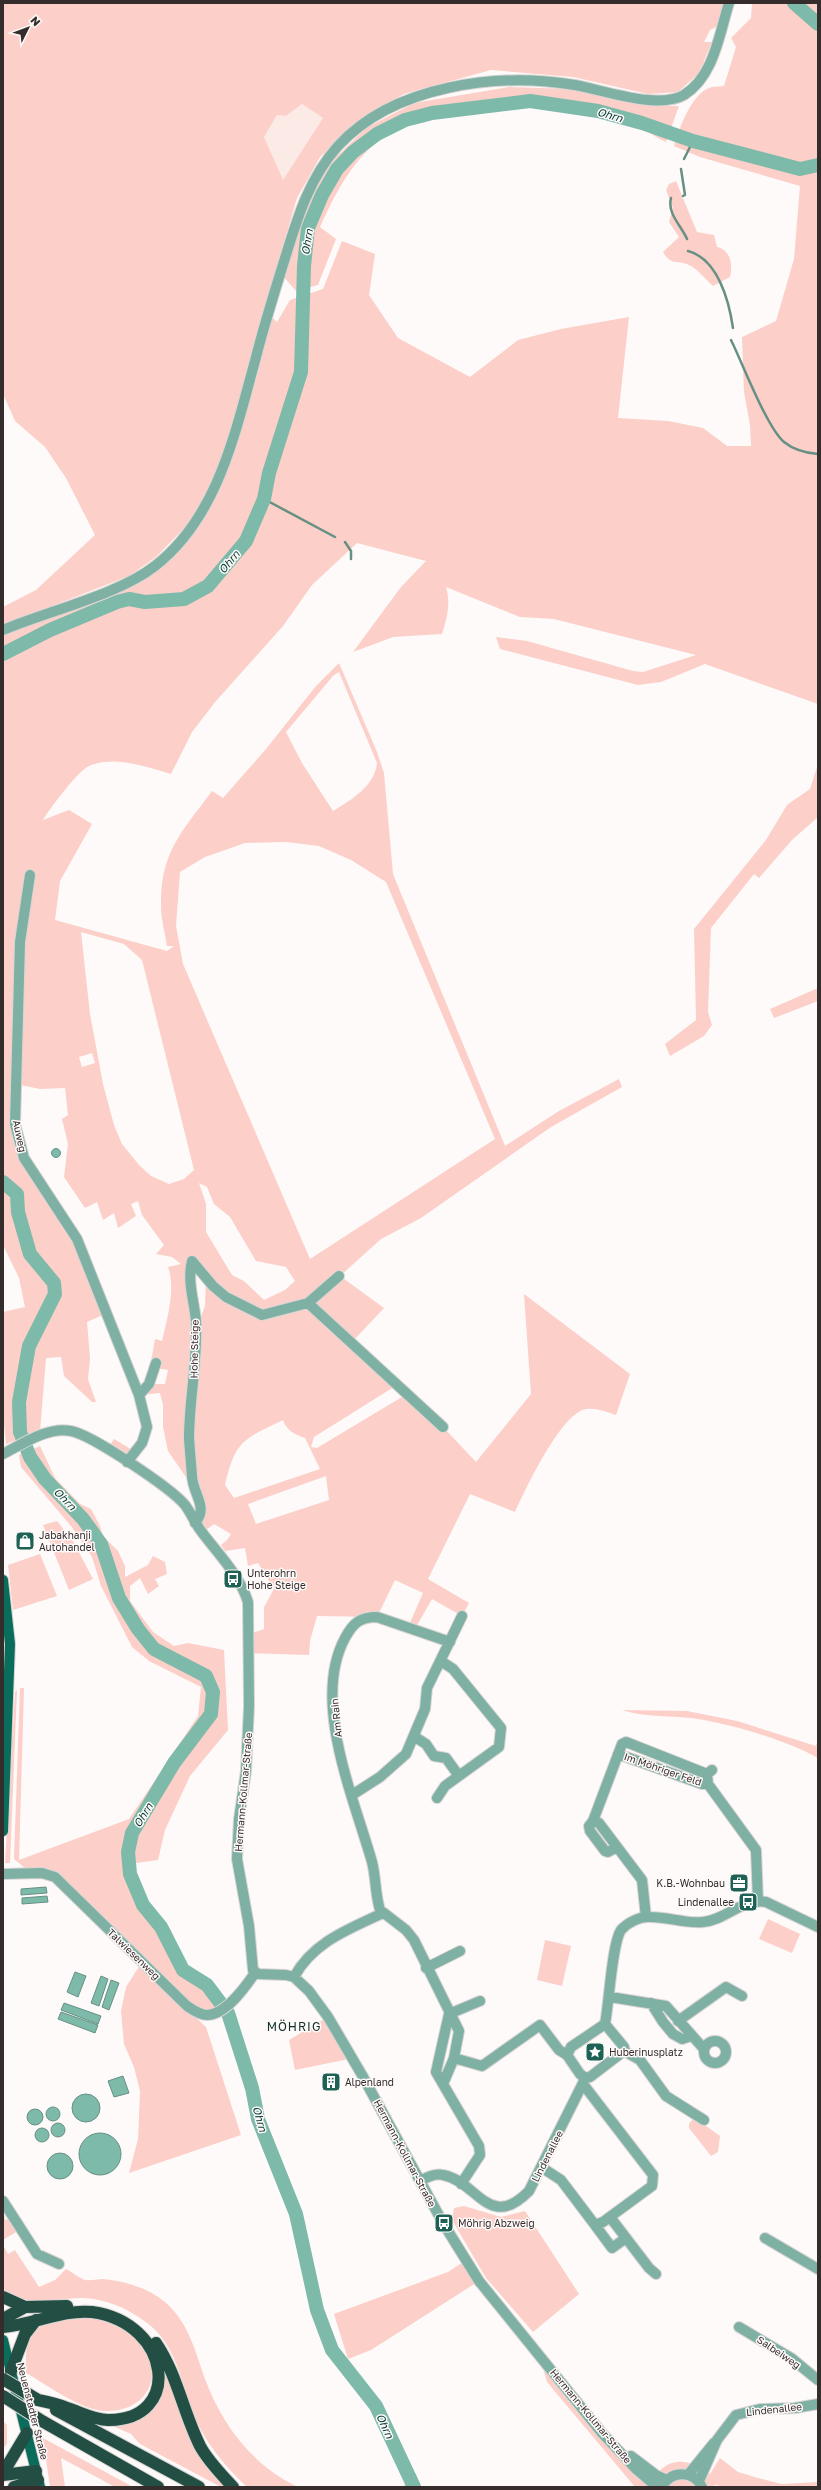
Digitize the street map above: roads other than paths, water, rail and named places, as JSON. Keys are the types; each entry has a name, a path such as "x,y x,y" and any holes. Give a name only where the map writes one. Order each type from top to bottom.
{"highway":[{"path":"3,2297 25,2307 93,2307 129,2319 143,2330 157,2344 168,2362 184,2408 200,2447 233,2487"},
{"path":"3,2319 25,2307"},
{"path":"3,2327 36,2320 63,2312 78,2312 110,2316 127,2324 139,2332 151,2346 159,2368 159,2378 152,2399 133,2415 120,2419 107,2420 38,2400"},
{"path":"36,2320 26,2334 7,2375 38,2400 119,2446 199,2487"},
{"path":"3,2396 42,2421 158,2487"},
{"path":"27,2433 3,2474 38,2479"},
{"path":"14,2487 38,2479"}],"main road":[{"path":"3,1580 10,1644 3,1831"},
{"name":"Neuenstadter Straße","path":"3,2340 7,2375 27,2433 38,2479"}],"street":[{"path":"3,630 117,588 148,571 158,564 181,540 201,513 230,449 260,339 302,204 318,173 338,146 385,110 404,100 444,88 490,82 558,82 656,100 682,96 699,83 707,70 729,3"},
{"name":"Auweg","path":"30,875 20,942 15,1124 24,1158 77,1239 139,1395 147,1427 142,1443 127,1462"},
{"name":"Hohe Steige","path":"195,1523 201,1516 202,1509 192,1486 189,1439 196,1338 196,1320 189,1276 192,1261 213,1286 226,1297 262,1315 308,1303 339,1276"},
{"path":"308,1303 443,1427"},
{"path":"139,1395 150,1384 156,1363"},
{"name":"Hermann-Kollmar-Straße","path":"7,1452 53,1431 71,1430 85,1436 127,1462 177,1497 243,1588 248,1602 249,1706 246,1771 239,1819 237,1859 249,1926 251,1965 255,1973"},
{"path":"352,1795 374,1782 406,1754 415,1737 425,1709 427,1688 462,1616"},
{"name":"Am Rain","path":"383,1913 378,1903 372,1864 342,1761 333,1709 334,1677 338,1652 351,1627 358,1620 377,1617 450,1642"},
{"path":"437,1798 445,1786 499,1747 502,1728 453,1669 441,1661"},
{"path":"415,1737 426,1744 434,1756 446,1758 459,1776"},
{"name":"Im Möhriger Feld","path":"646,1917 642,1880 599,1823 593,1821 622,1744 626,1742 709,1776 756,1850 758,1901"},
{"name":"Im Möhriger Feld","path":"618,1754 702,1784 709,1776"},
{"name":"Talwiesenweg","path":"3,1874 42,1873 55,1878 187,2006 200,2014 213,2014 236,1998 255,1973"},
{"path":"567,2055 571,2047 605,2024 610,1997 617,1938 628,1924 646,1917 701,1922 711,1920 748,1902 758,1901 766,1902 818,1927"},
{"path":"255,1973 294,1977 308,1958 327,1941 383,1913 406,1930 414,1940 426,1968 449,2014 459,2030 454,2058 443,2084"},
{"path":"426,1968 460,1951"},
{"name":"Hermann-Kollmar-Straße","path":"294,1977 309,1991 328,2017 372,2092 420,2181 479,2281 610,2441 636,2469 657,2487"},
{"path":"678,2020 726,1987 742,1996"},
{"path":"610,1997 666,2006 704,2049"},
{"path":"449,2014 480,2001"},
{"path":"651,2003 673,2034 682,2039 691,2036"},
{"path":"449,2014 436,2072 479,2146 480,2155 461,2184"},
{"path":"605,2024 624,2047 624,2051 640,2060 666,2096 704,2120"},
{"path":"454,2058 482,2066 540,2025 559,2050 567,2055 584,2081 653,2175 652,2186 603,2222 594,2225"},
{"path":"584,2081 624,2051"},
{"name":"Lindenallee","path":"420,2181 430,2176 443,2175 461,2184 490,2205 506,2206 521,2199 529,2191 584,2081"},
{"path":"541,2167 561,2180 612,2248 626,2238"},
{"path":"3,2201 37,2254 59,2264"},
{"path":"610,2217 649,2268 656,2274"},
{"path":"764,2238 818,2269"},
{"name":"Salbeiweg","path":"739,2327 791,2358 818,2380"},
{"name":"Lindenallee","path":"700,2484 717,2440 729,2422 736,2415 745,2411 795,2408 818,2404"},
{"path":"610,2441 665,2483 673,2476 688,2474 717,2440"},
{"path":"688,2474 700,2484"}],"waterway":[{"name":"Ohrn","path":"794,3 818,24"},
{"name":"Ohrn","path":"3,654 50,630 117,602 129,599 145,602 184,599 208,586 246,541 264,499 269,473 301,372 304,266 308,228 322,195 337,169 353,152 377,134 405,120 432,113 530,101 598,111 642,123 693,141 800,169 818,165"},
{"path":"684,159 693,141"},
{"path":"681,169 685,195 683,196"},
{"path":"671,198 671,209 687,239"},
{"path":"688,251 698,255 707,263 720,282 725,294 733,328"},
{"path":"731,340 755,394 777,434 784,442 796,449 818,454"},
{"path":"264,499 335,537"},
{"path":"345,542 351,551 351,559"},
{"name":"Ohrn","path":"3,1182 17,1194 18,1212 30,1254 54,1283 55,1294 29,1346 19,1402 20,1432 30,1457 45,1479 83,1519 101,1544 119,1598 138,1629 154,1649 206,1676 213,1692 211,1714 174,1763 132,1833 128,1852 130,1874 143,1905 161,1927 183,1970 207,1985 228,2013 252,2088 258,2119 296,2214 317,2310 332,2350 376,2406 414,2487"}],"place":[{"name":"Jabakhanji Autohandel","path":"25,1541"},
{"name":"Unterohrn Hohe Steige","path":"233,1579"},
{"name":"K.B.-Wohnbau","path":"739,1883"},
{"name":"Lindenallee","path":"748,1902"},
{"name":"Huberinusplatz","path":"595,2052"},
{"name":"Alpenland","path":"331,2082"},
{"name":"Möhrig Abzweig","path":"444,2223"}],"district":[{"name":"MÖHRIG","path":"294,2027"}]}
